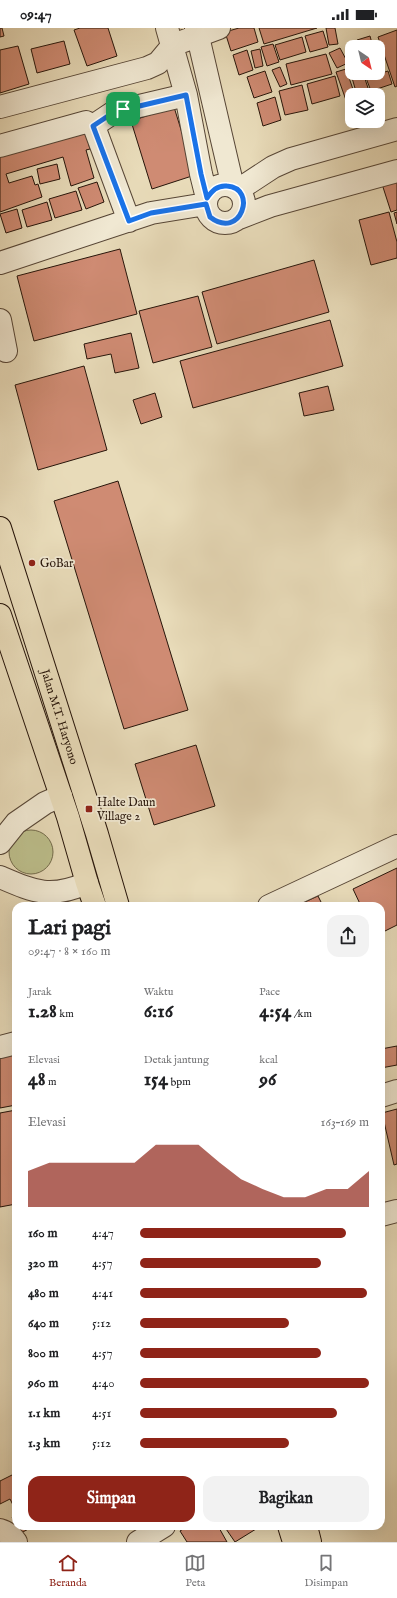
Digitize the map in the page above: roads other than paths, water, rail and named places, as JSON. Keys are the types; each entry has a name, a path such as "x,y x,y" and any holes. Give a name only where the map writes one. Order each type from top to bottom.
{"main road":[{"name":"Jalan M.T. Haryono","path":"0,528 117,902"},
{"name":"Jalan M.T. Haryono","path":"0,615 61,796 94,902"},
{"path":"61,796 82,788"},
{"path":"87,883 108,876"},
{"path":"290,1530 294,1542"},
{"path":"307,1530 310,1542"}],"street":[{"path":"170,36 219,28"},
{"path":"197,31 235,189 244,200 244,207 239,218"},
{"path":"170,36 186,95 210,217 215,220 227,223 270,206 397,171"},
{"path":"0,107 147,68 158,63 170,36"},
{"path":"93,126 114,112 186,95"},
{"path":"0,146 86,122 93,126 129,221"},
{"path":"0,264 151,213 207,201 215,188 221,186 235,189 273,167 291,159 397,129"},
{"path":"0,320 6,351"},
{"path":"0,843 16,823 45,803 61,796"},
{"path":"278,902 397,846"},
{"path":"0,877 26,887 48,893 58,892 87,883"},
{"path":"0,1047 12,1044"},
{"path":"385,1095 397,1091"},
{"path":"385,1214 397,1210"},
{"path":"0,1530 6,1531 16,1542"},
{"path":"138,1542 158,1530"}],"place":[{"name":"GoBar","path":"32,563"},
{"name":"Halte Daun Village 2","path":"89,809"}]}
